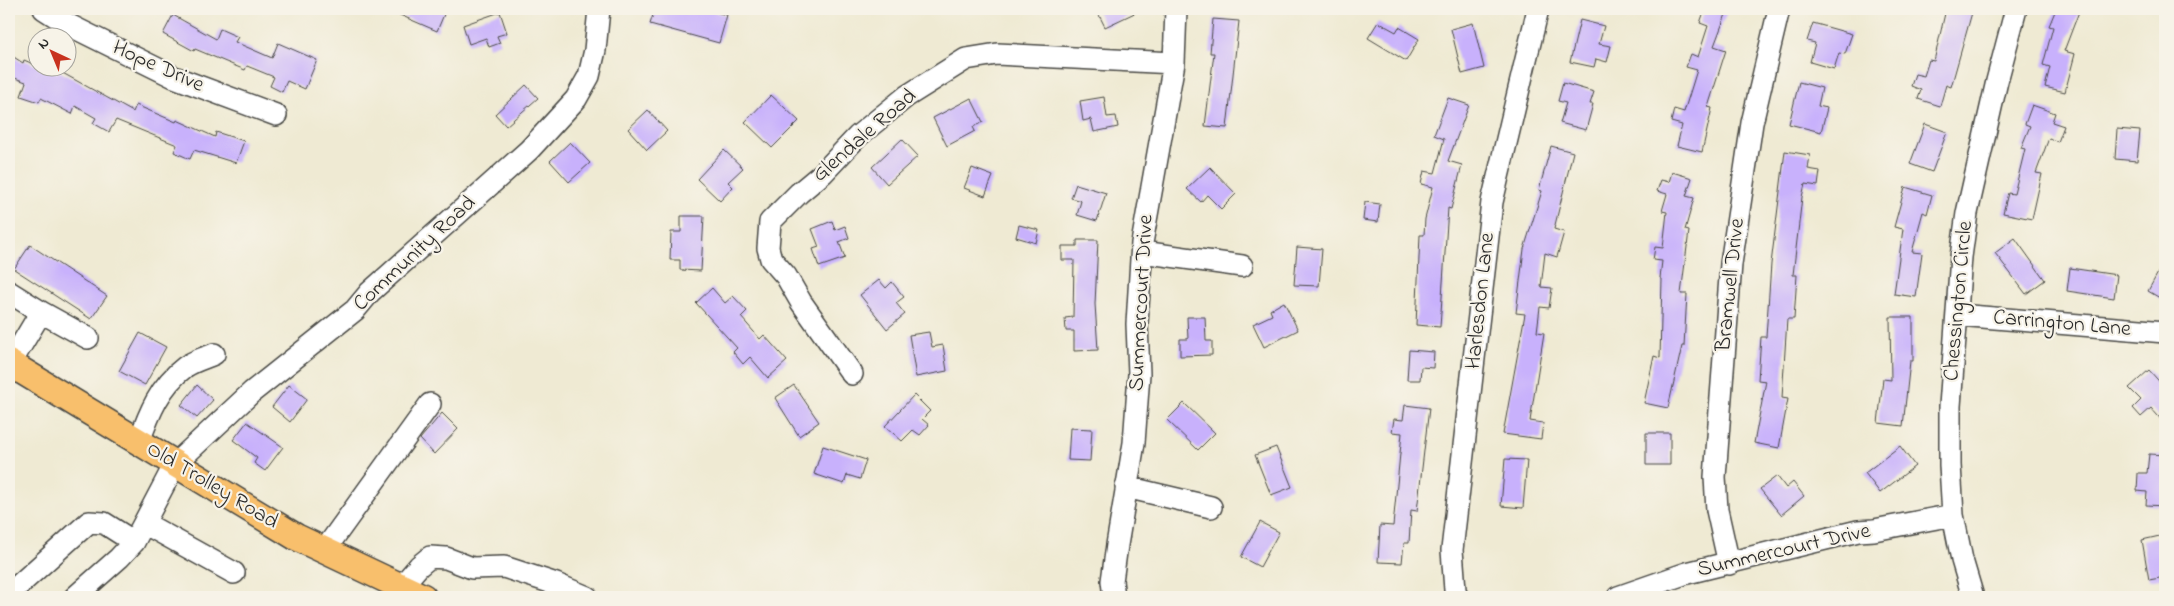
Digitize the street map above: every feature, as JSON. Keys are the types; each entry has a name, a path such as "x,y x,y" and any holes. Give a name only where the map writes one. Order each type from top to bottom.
{"main road":[{"name":"Old Trolley Road","path":"10,364 296,537 412,593"}],"street":[{"name":"Hope Drive","path":"44,9 69,25 174,77 276,115"},
{"name":"Community Road","path":"75,597 134,542 175,464 252,392 355,310 370,292 529,150 576,99 586,82 595,50 599,9"},
{"name":"Summercourt Drive","path":"1114,597 1112,581 1134,443 1138,384 1137,324 1144,224 1174,63 1176,9"},
{"name":"Harlesdon Lane","path":"1458,597 1455,590 1452,550 1492,202 1538,9"},
{"name":"Bramwell Drive","path":"1729,564 1717,510 1715,477 1731,264 1752,123 1779,9"},
{"name":"Chessington Circle","path":"1973,597 1962,560 1953,515 1950,465 1950,406 1961,257 1967,213 1997,81 2016,9"},
{"name":"Glendale Road","path":"852,374 801,302 786,276 771,259 768,248 768,234 770,222 799,193 824,173 858,136 907,96 966,58 997,54 1174,63"},
{"path":"1142,252 1242,266"},
{"path":"9,292 88,338"},
{"path":"10,364 41,312"},
{"name":"Carrington Lane","path":"1958,315 2165,332"},
{"path":"139,442 150,410 166,385 186,366 214,354"},
{"path":"324,551 430,404"},
{"path":"1126,487 1211,507"},
{"name":"Summercourt Drive","path":"1618,597 1687,573 1858,531 1874,530 1953,515"},
{"path":"9,594 89,522 104,523 134,542"},
{"path":"144,523 234,573"},
{"path":"412,593 418,566 430,557 446,558 472,568 504,567 556,584 586,597"}],"building":[{"path":"386,9 438,9 445,12 437,31"},
{"path":"655,9 704,9 727,15 719,43 650,24"},
{"path":"1096,9 1143,9 1105,27"},
{"path":"1705,9 1728,9 1714,46 1726,50 1708,107 1712,108 1702,152 1677,146 1682,125 1671,122 1674,109 1684,112 1697,70 1686,67 1691,54 1698,57 1708,26 1700,23"},
{"path":"1946,9 1973,9 1951,87 1946,85 1940,106 1918,99 1921,90 1911,86 1915,74 1924,76 1929,60 1934,61"},
{"path":"2056,9 2080,9 2064,51 2075,54 2065,92 2045,87 2050,67 2043,65 2053,27 2049,26"},
{"path":"500,12 507,33 497,36 500,43 489,47 486,38 469,44 463,25"},
{"path":"173,15 216,39 220,29 238,37 235,42 272,58 278,43 317,60 305,89 287,81 282,92 270,86 274,77 247,66 245,70 195,49 194,51 163,34"},
{"path":"1213,19 1239,21 1227,128 1205,126 1214,53 1210,53"},
{"path":"1580,20 1604,26 1599,44 1611,46 1607,62 1596,59 1594,67 1570,62"},
{"path":"1378,22 1396,32 1399,27 1419,39 1406,61 1368,38"},
{"path":"1473,23 1484,68 1462,74 1451,29"},
{"path":"1813,23 1852,34 1845,54 1839,53 1834,69 1810,62 1815,43 1807,41"},
{"path":"9,54 23,63 24,60 28,62 28,78 72,78 133,112 136,105 215,137 216,132 244,141 236,163 194,150 190,159 174,152 177,145 116,120 109,132 93,123 96,118 75,106 72,114 41,98 39,102 21,96 26,82 9,76"},
{"path":"1799,82 1822,88 1818,106 1827,108 1821,132 1789,124"},
{"path":"1563,83 1594,92 1586,130 1560,123 1566,103 1558,101"},
{"path":"526,85 538,98 506,126 495,114"},
{"path":"771,95 799,121 772,148 745,122"},
{"path":"1104,97 1107,117 1116,116 1118,127 1094,132 1091,119 1083,121 1080,101"},
{"path":"971,98 983,122 973,127 975,131 947,146 933,118"},
{"path":"1448,98 1469,105 1448,161 1462,165 1451,209 1448,208 1440,327 1416,325 1420,235 1424,235 1425,219 1433,187 1421,184 1424,171 1435,173 1444,139 1434,135"},
{"path":"2032,105 2055,113 2052,122 2064,126 2058,142 2049,138 2036,173 2042,174 2032,219 2003,213 2008,193 2014,194 2025,149 2021,148 2030,126 2025,124"},
{"path":"648,110 667,131 647,150 628,129"},
{"path":"1925,124 1947,132 1932,172 1910,164"},
{"path":"2117,129 2140,131 2137,161 2115,159"},
{"path":"902,139 918,156 887,184 872,167"},
{"path":"570,142 590,163 569,182 550,161"},
{"path":"1551,146 1573,152 1554,229 1564,232 1557,257 1545,253 1541,287 1552,288 1549,308 1540,307 1537,332 1544,333 1530,421 1543,423 1541,439 1503,434 1525,314 1516,313 1524,249 1542,191 1539,190"},
{"path":"724,150 743,168 728,182 733,187 720,201 697,179"},
{"path":"1785,151 1810,155 1808,169 1820,171 1818,186 1805,184 1802,197 1793,275 1797,275 1794,319 1787,319 1782,398 1788,399 1779,448 1754,443 1766,381 1758,380 1761,337 1766,337 1771,264"},
{"path":"1210,167 1236,194 1221,209 1207,195 1201,202 1187,189"},
{"path":"972,168 993,176 985,196 964,188"},
{"path":"1672,172 1692,178 1686,196 1694,198 1685,230 1689,231 1681,294 1687,294 1684,346 1682,346 1668,408 1644,403 1654,356 1660,358 1662,279 1660,278 1662,261 1653,260 1655,247 1663,248 1667,212 1662,211 1667,194 1657,191 1661,180 1669,182"},
{"path":"1076,184 1106,193 1097,221 1077,215 1081,201 1071,198"},
{"path":"1905,187 1932,195 1927,214 1923,212 1912,252 1922,253 1916,297 1894,294 1903,229 1894,227"},
{"path":"1365,202 1380,204 1378,222 1363,220"},
{"path":"681,216 704,216 701,271 680,270 680,260 670,260 671,232 681,232"},
{"path":"832,221 835,230 845,226 849,238 839,242 845,258 819,267 813,249 819,247 812,229"},
{"path":"1019,225 1039,230 1036,243 1016,237"},
{"path":"2015,238 2045,280 2026,294 1995,253"},
{"path":"1077,240 1098,240 1095,304 1098,350 1074,351 1074,331 1066,331 1065,318 1073,317 1074,260 1062,260 1062,246 1077,246"},
{"path":"30,245 107,296 91,319 14,269"},
{"path":"1297,247 1322,249 1319,286 1294,285"},
{"path":"2165,260 2165,301 2148,291"},
{"path":"2070,268 2117,275 2114,298 2067,291"},
{"path":"879,280 886,288 892,282 904,297 896,303 905,314 887,329 860,295"},
{"path":"712,288 725,303 733,296 747,311 741,317 760,339 764,335 787,361 768,378 750,357 743,364 733,352 737,348 696,303"},
{"path":"1284,302 1298,330 1264,347 1253,324 1272,315 1270,310"},
{"path":"1187,317 1205,317 1206,341 1212,341 1212,355 1180,356 1180,339 1188,339"},
{"path":"1890,317 1913,317 1913,361 1910,361 1903,426 1878,423 1883,379 1891,380"},
{"path":"929,332 932,347 943,345 947,371 916,377 909,335"},
{"path":"140,333 166,347 145,385 119,371"},
{"path":"1409,350 1434,352 1433,368 1421,367 1420,380 1407,380"},
{"path":"2149,370 2165,388 2165,424 2151,408 2141,417 2133,408 2141,400 2129,388"},
{"path":"197,385 213,400 197,418 181,405"},
{"path":"289,385 307,399 290,422 272,407"},
{"path":"794,385 819,422 799,436 775,398"},
{"path":"914,395 930,411 922,419 929,425 920,435 913,430 902,441 885,426"},
{"path":"1184,403 1215,433 1198,450 1167,420"},
{"path":"1405,405 1429,408 1417,511 1411,510 1409,543 1404,543 1402,563 1378,562 1380,525 1393,526 1402,433 1392,432 1394,419 1403,420"},
{"path":"442,413 458,429 434,454 420,439"},
{"path":"247,422 283,447 265,471 254,463 257,458 233,440"},
{"path":"1070,428 1092,429 1090,461 1068,460"},
{"path":"1646,433 1670,433 1670,465 1646,465"},
{"path":"823,446 866,460 860,479 847,475 844,484 814,474"},
{"path":"1900,446 1915,466 1880,493 1865,473"},
{"path":"1276,447 1292,487 1271,495 1255,455"},
{"path":"2149,454 2165,455 2165,506 2146,505 2147,492 2137,491 2138,473 2147,473"},
{"path":"1505,459 1527,460 1523,508 1501,506"},
{"path":"1777,476 1786,488 1793,482 1804,496 1781,515 1760,489"},
{"path":"1260,522 1279,532 1260,567 1241,557"},
{"path":"2164,535 2165,577 2149,580 2142,540"}]}
